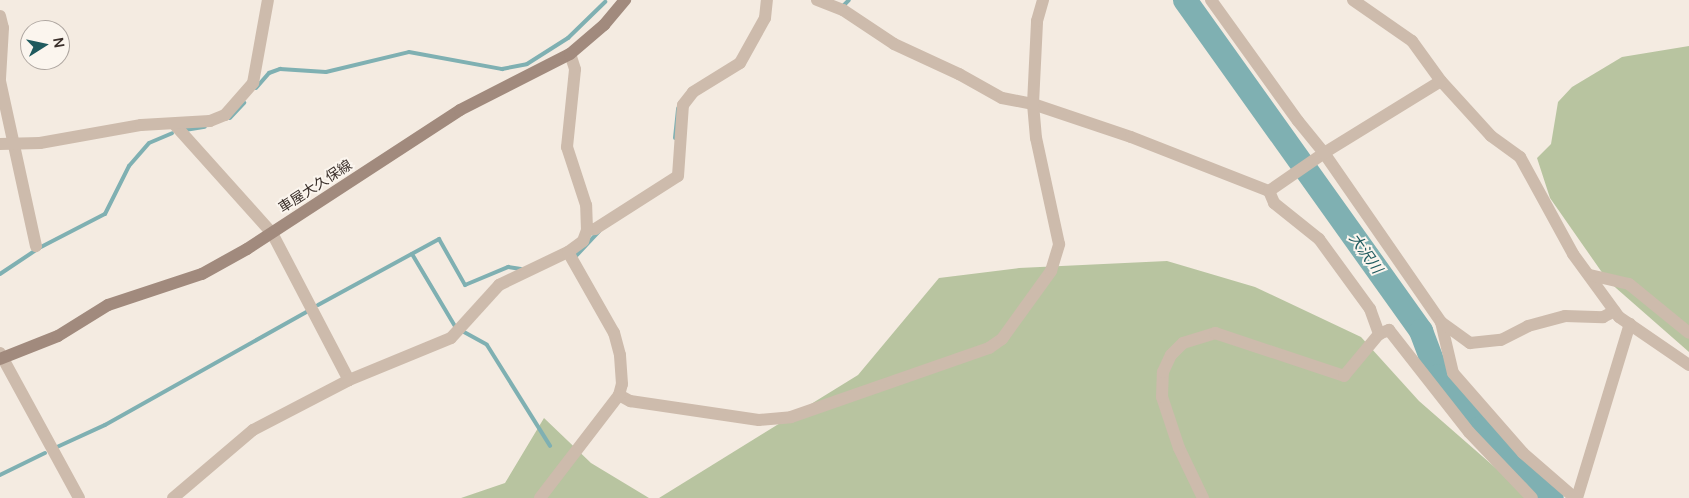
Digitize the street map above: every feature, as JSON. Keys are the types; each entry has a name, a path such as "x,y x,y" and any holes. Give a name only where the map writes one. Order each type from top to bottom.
{"main road":[{"name":"車屋大久保線","path":"1,357 58,336 108,305 202,274 272,233 460,110 570,54 604,25 625,0"}],"street":[{"path":"0,144 14,142 40,143 141,125 176,125 210,121 225,115 247,92 257,70 268,0"},
{"path":"587,230 596,229 678,176 683,104 693,92 740,63 765,18 767,0"},
{"path":"817,0 843,10 894,44 959,74 1002,98 1033,104 1139,140 1268,191 1274,203 1318,239 1370,309 1378,334"},
{"path":"619,395 630,401 759,420 791,417 989,348 1008,332 1051,271 1058,255 1058,234 1036,138 1033,104 1037,21 1043,0"},
{"path":"1212,0 1440,322 1470,343 1501,340 1528,326 1565,316 1603,317 1615,311"},
{"path":"1353,0 1412,40 1441,81 1491,136 1520,157 1573,254 1615,311 1630,324 1689,365"},
{"path":"0,16 3,28 0,80 36,246"},
{"path":"173,498 252,430 349,380 451,338 499,285 568,252 583,241 587,230 586,205 567,147 575,69 570,54"},
{"path":"1268,191 1321,155 1441,81"},
{"path":"176,125 272,233 349,380"},
{"path":"540,498 619,395 620,355 614,333 568,252"},
{"path":"1590,275 1629,284 1689,333"},
{"path":"1440,322 1449,362 1457,379 1523,453 1576,498 1630,324"},
{"path":"1203,498 1179,448 1162,397 1163,372 1172,355 1183,343 1215,333 1344,376 1378,334 1389,330 1469,432 1532,498"},
{"path":"1,357 79,498"}],"green space":[{"path":"1689,46 1689,352 1608,281 1550,198 1537,158 1551,144 1558,102 1572,87 1622,57"},
{"path":"1167,261 1255,287 1361,337 1419,401 1530,498 659,498 858,375 939,278 1019,268"},
{"path":"544,418 591,463 649,498 461,498 505,483"}],"waterway":[{"path":"843,6 849,0"},
{"name":"大沢川","path":"1185,0 1421,331 1438,376 1480,428 1552,498"},
{"path":"256,88 269,73 280,69 326,72 409,52 502,69 527,64 568,38 605,2"},
{"path":"230,118 244,103"},
{"path":"675,138 678,108"},
{"path":"185,130 205,127"},
{"path":"0,274 39,248 105,214 129,166 149,143 172,133"},
{"path":"576,256 599,231"},
{"path":"318,305 439,239 465,285 508,267 521,269"},
{"path":"412,254 455,326"},
{"path":"57,447 105,425 308,311"},
{"path":"464,332 487,345 550,446"},
{"path":"0,475 45,453"}]}
